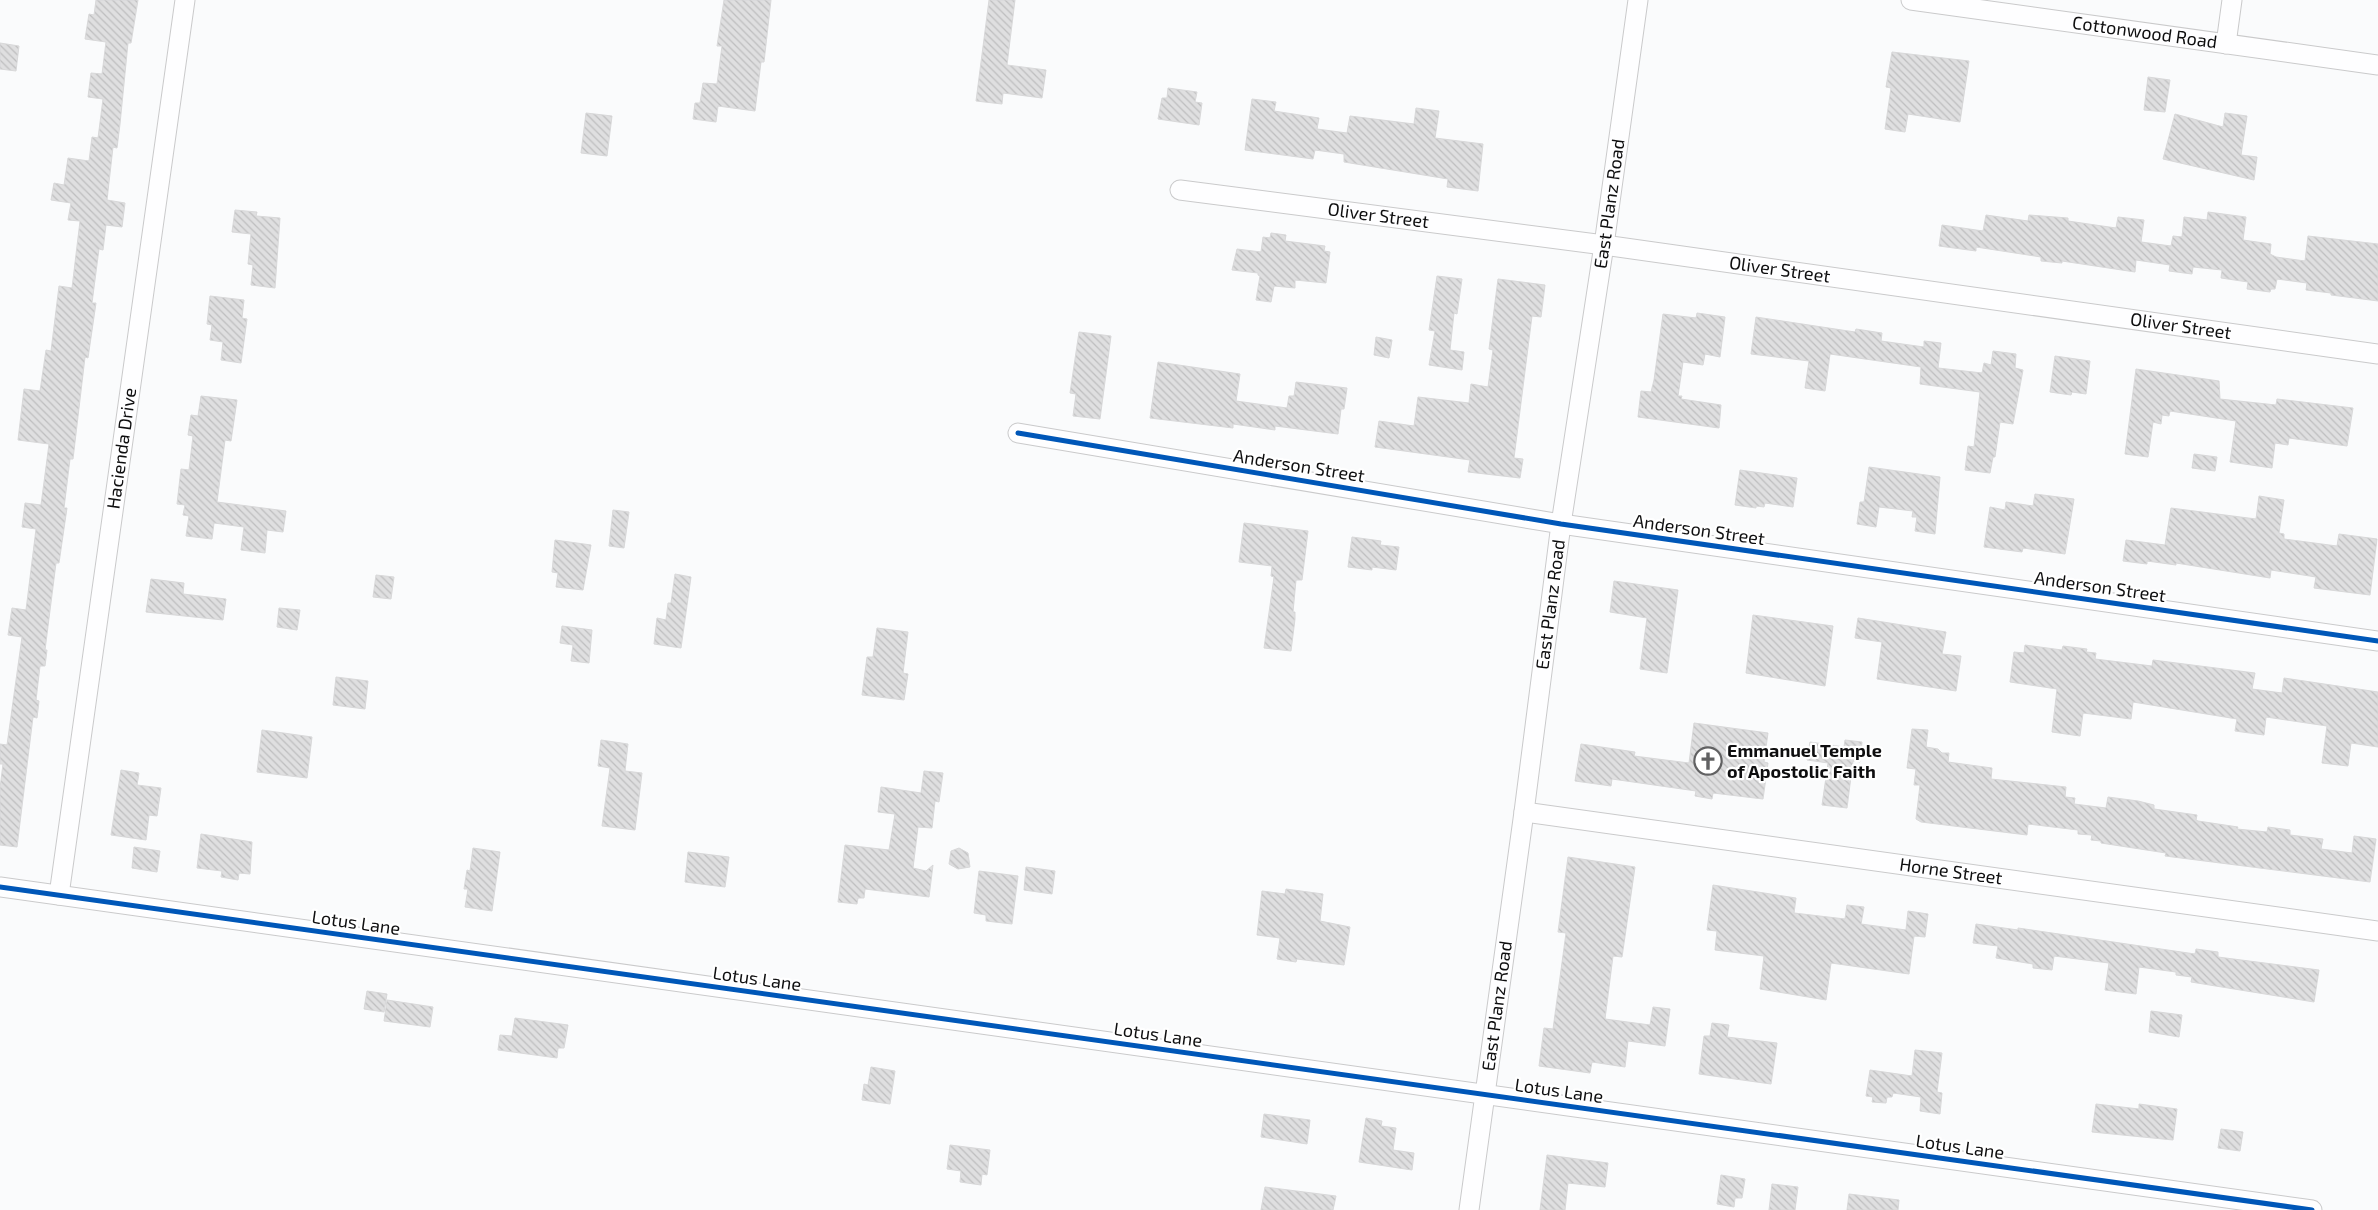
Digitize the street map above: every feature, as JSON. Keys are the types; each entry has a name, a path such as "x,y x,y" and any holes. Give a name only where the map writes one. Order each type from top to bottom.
{"street":[{"name":"Hacienda Drive","path":"59,895 184,0"},
{"name":"East Planz Road","path":"1469,1210 1524,812 1561,524 1604,246 1638,0"},
{"name":"Cottonwood Road","path":"1911,0 1954,3 2378,65"},
{"path":"2226,44 2232,0"},
{"name":"Oliver Street","path":"1180,190 1604,246 2378,354"},
{"name":"Anderson Street","path":"1018,433 1561,524 2378,641"},
{"name":"Horne Street","path":"1524,812 2378,931"},
{"name":"Lotus Lane","path":"0,887 2312,1210"}],"building":[{"path":"96,0 138,0 131,43 128,43 117,148 113,147 107,200 125,203 122,227 106,225 103,250 99,249 92,303 96,303 88,358 85,357 73,459 70,459 64,508 67,508 59,563 56,563 45,650 47,650 45,666 40,666 36,700 39,701 37,718 33,717 17,847 0,845 0,788 3,764 0,764 0,744 7,745 22,637 8,635 12,608 26,610 36,529 22,527 25,503 41,505 49,444 18,440 24,389 40,391 46,350 51,351 59,286 72,288 80,221 68,220 71,203 51,200 54,183 64,185 68,158 89,161 92,137 98,138 103,99 88,97 91,73 102,74 106,42 85,39 89,14 94,15"},
{"path":"724,0 771,0 764,62 761,62 755,111 718,106 716,122 693,119 695,103 700,103 703,83 717,84 722,46 717,46"},
{"path":"989,0 1015,0 1007,65 1046,70 1042,98 1003,93 1002,104 976,101"},
{"path":"0,43 19,46 16,71 0,69"},
{"path":"1892,52 1969,61 1960,122 1908,114 1905,132 1885,129 1891,88 1886,87"},
{"path":"2148,77 2170,80 2165,112 2144,110"},
{"path":"1168,88 1197,92 1195,102 1202,103 1199,125 1158,119 1162,98 1167,98"},
{"path":"1252,99 1276,102 1274,111 1319,118 1317,129 1347,133 1350,116 1414,124 1416,108 1439,111 1435,138 1483,144 1478,191 1447,187 1448,179 1344,162 1344,154 1315,150 1313,159 1245,150"},
{"path":"586,113 612,116 607,156 581,153"},
{"path":"2225,113 2247,116 2241,155 2257,157 2254,180 2163,159 2175,114 2223,127"},
{"path":"235,210 257,212 256,216 280,218 275,288 251,285 253,265 248,264 251,234 232,232"},
{"path":"2208,212 2246,217 2243,240 2271,244 2270,254 2276,257 2305,261 2308,236 2378,244 2378,301 2306,290 2307,283 2277,279 2275,289 2271,289 2270,292 2247,289 2248,282 2221,278 2222,270 2193,267 2192,274 2169,271 2170,265 2136,260 2135,272 2062,261 2062,263 2041,261 2041,257 1976,247 1976,251 1939,246 1942,225 1983,231 1986,215 2028,221 2029,215 2068,218 2068,221 2116,228 2118,217 2144,220 2141,242 2171,246 2173,236 2182,237 2184,217 2207,220"},
{"path":"1271,233 1286,235 1285,241 1325,246 1324,251 1330,252 1326,283 1295,280 1295,288 1274,286 1271,302 1256,300 1260,276 1258,273 1232,270 1237,249 1261,252 1263,237 1270,238"},
{"path":"1437,276 1462,279 1457,314 1454,313 1450,350 1464,352 1462,370 1429,365 1435,331 1429,330"},
{"path":"1498,279 1545,285 1541,317 1532,316 1514,458 1523,459 1520,478 1468,472 1470,460 1375,447 1379,421 1414,426 1418,397 1469,403 1471,384 1488,387 1493,350 1489,349"},
{"path":"210,296 244,300 242,318 247,319 241,363 221,360 223,342 210,340 212,325 207,324"},
{"path":"1697,313 1725,317 1720,357 1705,354 1703,365 1683,362 1678,396 1682,396 1681,399 1721,405 1719,428 1638,417 1641,391 1651,392 1654,380 1663,314 1696,318"},
{"path":"1756,317 1855,332 1856,329 1882,333 1881,341 1924,347 1924,341 1941,343 1938,368 1982,373 1984,363 1991,365 1993,351 2016,354 2015,368 2023,370 2013,424 2000,422 1995,457 1993,457 1990,473 1965,470 1968,446 1974,447 1980,392 1920,384 1921,367 1830,354 1825,391 1805,388 1809,361 1751,354"},
{"path":"1079,332 1111,336 1100,419 1073,416 1076,394 1070,393"},
{"path":"1376,337 1392,340 1389,358 1374,355"},
{"path":"2055,356 2090,361 2086,394 2072,392 2071,395 2050,392"},
{"path":"1158,362 1240,374 1236,401 1287,408 1289,396 1294,396 1296,382 1347,388 1344,409 1341,409 1338,434 1275,426 1275,430 1233,424 1233,428 1150,418"},
{"path":"2136,369 2219,381 2220,399 2276,405 2277,399 2353,408 2347,446 2289,438 2288,445 2275,443 2272,468 2230,462 2236,421 2170,411 2169,416 2162,415 2161,424 2153,422 2148,457 2125,454"},
{"path":"201,396 237,400 231,441 225,440 217,502 286,511 283,532 267,530 265,553 241,550 244,527 214,523 212,539 186,536 189,516 183,515 185,505 177,504 181,469 189,470 193,436 188,435 191,415 198,416"},
{"path":"2194,454 2217,457 2215,471 2192,468"},
{"path":"1869,467 1940,477 1935,534 1915,531 1917,517 1912,517 1913,511 1879,507 1876,527 1857,524 1860,502 1864,502"},
{"path":"1740,470 1797,478 1793,507 1765,503 1764,507 1756,506 1756,508 1735,505"},
{"path":"2035,494 2074,499 2065,554 2023,548 2022,552 1984,547 1990,507 2005,510 2006,502 2033,506"},
{"path":"2259,496 2284,500 2279,533 2284,534 2284,539 2337,546 2339,534 2377,539 2370,595 2314,588 2316,577 2271,570 2270,578 2176,563 2176,565 2147,561 2147,564 2123,561 2126,540 2165,545 2171,508 2256,519"},
{"path":"613,510 629,512 624,548 609,546"},
{"path":"1244,523 1308,531 1302,580 1296,580 1293,612 1295,612 1295,619 1291,651 1264,648 1274,577 1271,576 1272,566 1239,562"},
{"path":"1352,537 1381,541 1380,545 1399,547 1396,570 1348,567"},
{"path":"555,540 591,545 583,590 556,587 558,573 552,572"},
{"path":"675,574 691,577 681,648 654,644 657,618 666,620 668,603 671,603"},
{"path":"376,575 394,577 391,599 373,597"},
{"path":"151,579 184,583 183,594 226,599 223,620 146,612"},
{"path":"1614,581 1678,590 1667,673 1640,669 1647,618 1610,612"},
{"path":"279,608 300,610 297,630 277,627"},
{"path":"1753,615 1833,626 1825,686 1746,673"},
{"path":"1858,618 1946,632 1942,654 1961,656 1956,691 1877,679 1882,642 1855,638"},
{"path":"562,626 592,630 589,663 571,661 573,645 560,643"},
{"path":"877,628 908,632 903,673 908,674 904,700 862,695 867,657 873,657"},
{"path":"2025,645 2062,650 2063,646 2087,649 2086,652 2096,653 2095,659 2152,666 2153,660 2255,673 2252,689 2282,693 2284,678 2378,692 2378,747 2351,743 2348,766 2322,763 2327,726 2266,717 2264,735 2235,731 2237,719 2133,702 2131,719 2083,713 2080,736 2052,732 2057,689 2010,682 2014,652 2024,653"},
{"path":"336,677 368,681 365,709 333,705"},
{"path":"1694,723 1768,733 1764,762 1768,763 1763,799 1713,793 1712,799 1695,796 1696,791 1612,779 1611,786 1575,781 1581,744 1635,752 1634,756 1689,763"},
{"path":"1912,729 1928,730 1926,747 1938,749 1942,753 1949,753 1948,762 1992,768 1991,779 2066,787 2065,797 2075,798 2074,804 2106,808 2108,797 2138,801 2154,805 2154,809 2197,815 2196,820 2198,821 2238,827 2237,829 2267,832 2268,827 2290,830 2290,835 2323,839 2321,849 2352,853 2354,836 2376,839 2370,882 2165,856 2166,853 2101,843 2101,841 2091,840 2092,835 2078,834 2078,830 2028,824 2027,835 1921,822 1916,819 1920,785 1914,785 1916,769 1907,768"},
{"path":"262,730 312,737 307,778 257,772"},
{"path":"601,740 628,744 625,771 642,773 635,830 602,826 610,768 598,766"},
{"path":"1845,740 1862,742 1860,762 1853,761 1847,808 1822,805 1828,763 1807,760 1810,742 1844,747"},
{"path":"121,770 139,773 137,785 161,788 157,816 149,815 146,840 111,835"},
{"path":"924,771 943,773 939,802 935,801 932,828 918,827 913,868 926,871 933,865 929,897 865,889 864,898 858,898 857,904 838,902 845,845 889,850 895,814 878,812 881,787 921,793"},
{"path":"201,834 252,842 250,874 239,873 238,880 221,877 222,871 197,868"},
{"path":"134,847 160,851 157,872 132,868"},
{"path":"473,848 500,852 492,911 465,907 468,889 464,889 467,870 470,871"},
{"path":"959,848 968,853 970,867 958,869 949,864 951,851"},
{"path":"688,852 729,857 725,887 685,882"},
{"path":"1568,857 1635,867 1622,957 1613,956 1605,1019 1650,1025 1653,1007 1670,1009 1665,1046 1628,1041 1625,1067 1592,1062 1590,1073 1539,1066 1544,1028 1553,1029 1566,933 1558,932"},
{"path":"1026,867 1055,871 1052,894 1024,890"},
{"path":"979,871 1018,876 1012,924 986,921 986,915 974,913"},
{"path":"1713,885 1796,898 1794,913 1845,919 1847,905 1864,907 1861,924 1906,930 1908,911 1928,914 1925,937 1914,936 1909,974 1831,963 1826,1000 1760,989 1764,956 1715,950 1717,931 1707,930"},
{"path":"1286,889 1323,894 1320,921 1350,927 1344,965 1297,959 1296,962 1277,959 1280,938 1257,935 1262,891 1285,894"},
{"path":"1976,924 2018,930 2018,928 2195,954 2196,949 2218,952 2218,957 2319,970 2314,1002 2191,982 2192,977 2176,975 2176,972 2139,967 2136,994 2105,990 2109,963 2054,956 2052,970 2033,968 2033,964 1996,958 1998,946 1973,943"},
{"path":"367,991 387,994 384,1012 364,1009"},
{"path":"387,1000 433,1007 430,1027 384,1021"},
{"path":"2151,1011 2182,1015 2179,1037 2149,1032"},
{"path":"515,1018 568,1025 564,1048 558,1048 557,1058 498,1050 500,1035 512,1036"},
{"path":"1712,1023 1729,1025 1727,1037 1777,1043 1771,1084 1699,1074 1704,1036 1710,1036"},
{"path":"1915,1050 1942,1053 1937,1092 1942,1093 1940,1114 1920,1111 1921,1097 1893,1093 1892,1097 1887,1097 1886,1103 1872,1102 1873,1097 1866,1096 1870,1070 1912,1076"},
{"path":"871,1067 895,1071 890,1104 862,1100 864,1084 868,1085"},
{"path":"2096,1104 2139,1109 2139,1104 2177,1109 2173,1140 2092,1132"},
{"path":"1264,1114 1310,1120 1307,1144 1261,1137"},
{"path":"1366,1118 1382,1121 1381,1126 1396,1128 1393,1150 1414,1153 1412,1170 1359,1162"},
{"path":"2221,1129 2243,1132 2240,1151 2218,1148"},
{"path":"950,1145 990,1150 987,1175 982,1174 981,1185 960,1182 961,1171 947,1169"},
{"path":"1547,1155 1608,1163 1605,1187 1568,1183 1565,1210 1540,1210"},
{"path":"1721,1175 1745,1179 1742,1198 1735,1198 1734,1207 1717,1204"},
{"path":"1772,1184 1798,1187 1795,1210 1769,1210"},
{"path":"1265,1187 1336,1196 1333,1210 1261,1210"},
{"path":"1849,1194 1899,1200 1898,1210 1847,1210"}],"cycle path":[{"path":"1018,433 1561,524 2378,641"},
{"path":"0,887 2312,1210"}],"place":[{"name":"Emmanuel Temple of Apostolic Faith","path":"1708,761"}]}
